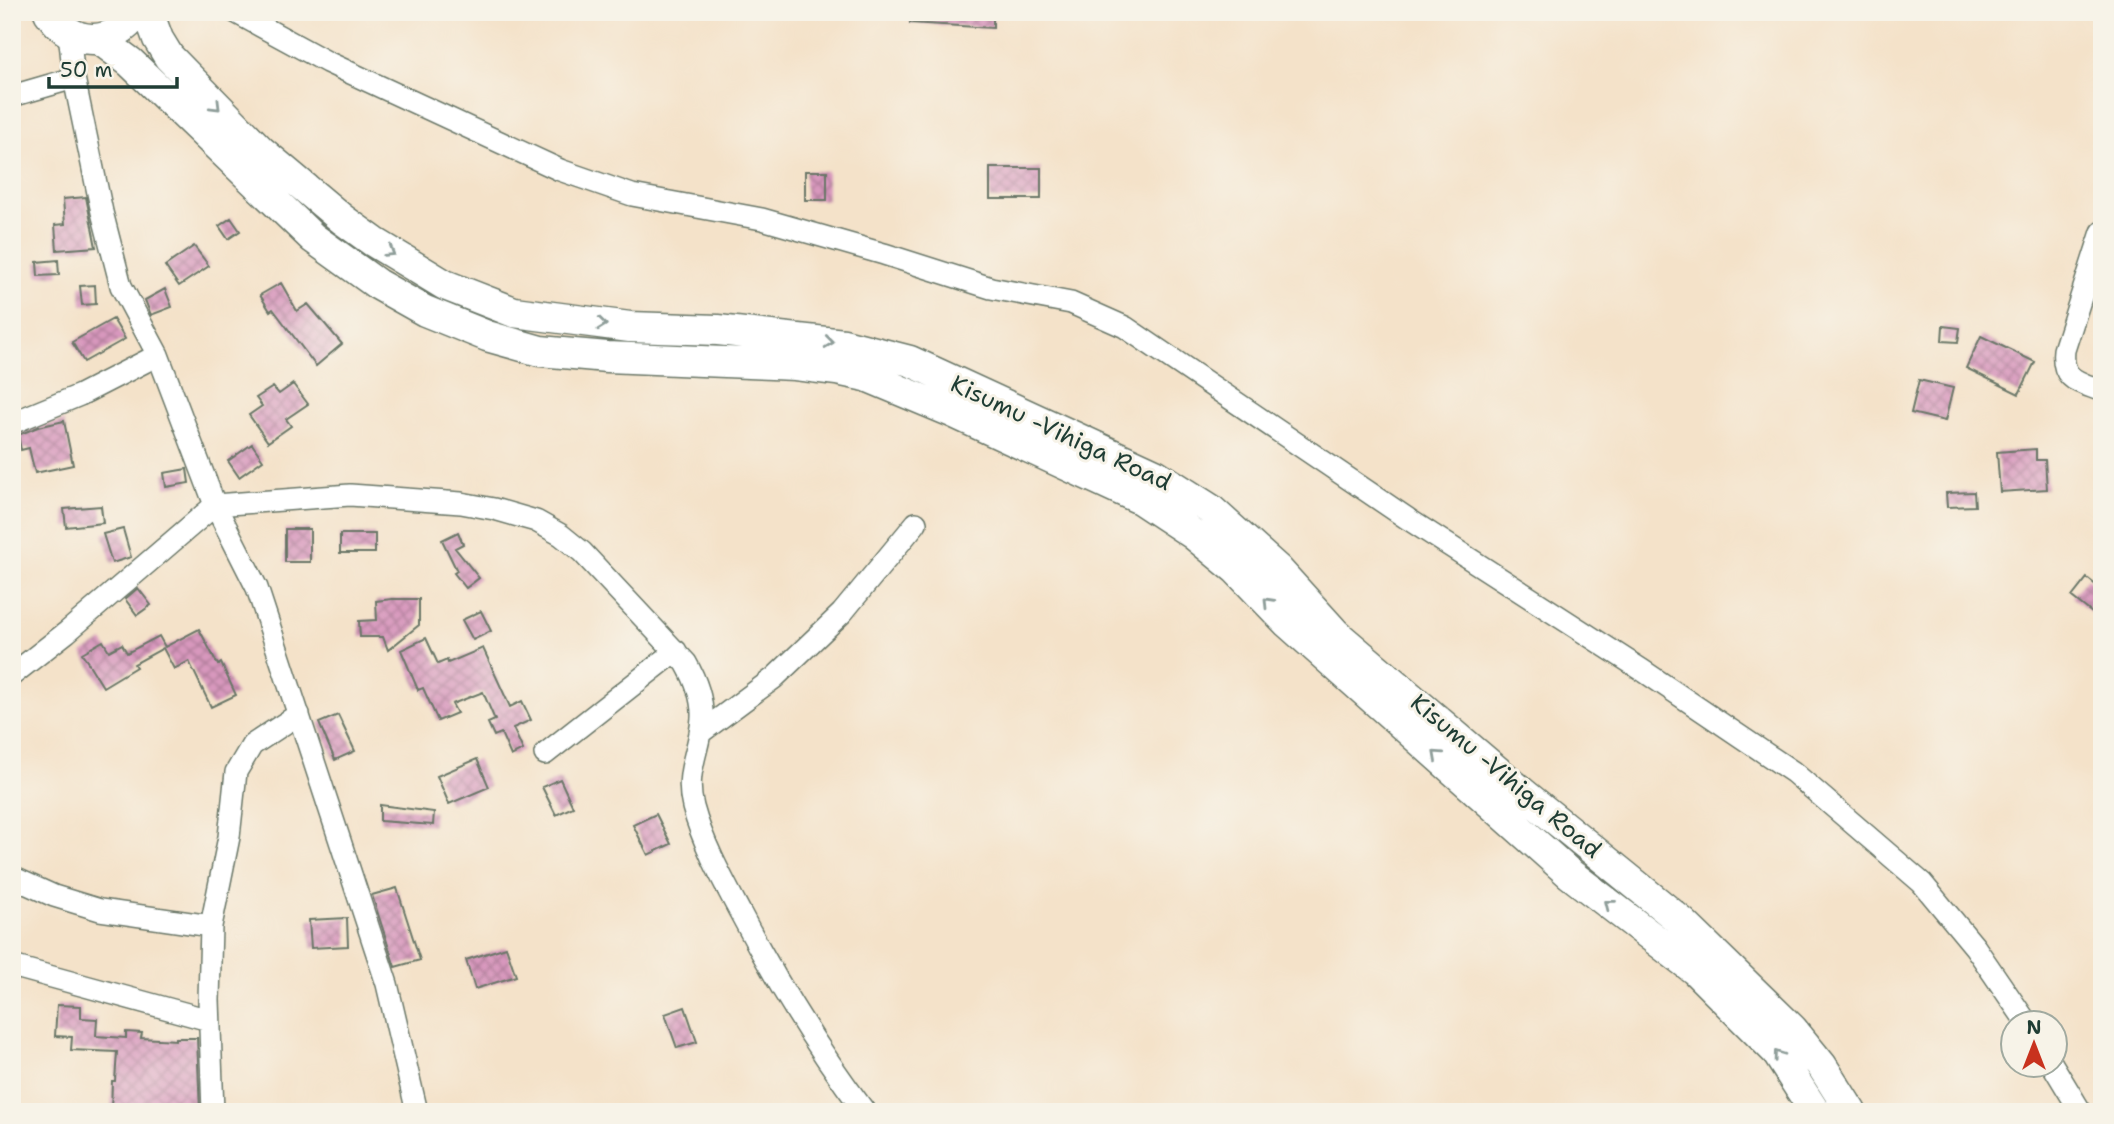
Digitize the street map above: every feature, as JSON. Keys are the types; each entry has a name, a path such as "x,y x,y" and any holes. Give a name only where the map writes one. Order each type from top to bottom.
{"highway":[{"path":"59,23 84,38 99,39 115,35 127,26 138,12"},
{"name":"Kisumu -Vihiga Road","path":"148,12 158,39 169,57 261,150 342,219 374,242 445,285 514,312 617,326 718,330 844,344 910,361 1155,474 1210,509 1279,570 1336,634 1524,794 1683,923 1792,1029 1822,1066 1851,1112"},
{"name":"Kisumu -Vihiga Road","path":"99,39 130,62 313,238 377,284 425,311 487,337 540,351 607,357 795,365 866,376 952,412 1140,499 1193,534 1237,570 1288,623 1570,873 1695,970 1776,1051 1815,1112"}],"street":[{"path":"235,12 327,62 559,170 632,195 762,219 991,288 1071,303 1125,327 1408,519 1642,670 1793,772 1922,883 1975,947 2017,1009"},
{"path":"59,23 121,286 158,355 215,505 257,588 387,984 417,1112"},
{"path":"12,96 74,78"},
{"path":"2102,232 2064,350 2063,364 2069,375 2102,391"},
{"path":"12,423 79,395 158,355"},
{"path":"12,675 67,632 215,505 350,495 461,503 525,518 561,535 582,552 676,650 696,680 702,715 689,779 693,808 707,843 765,959 821,1051 865,1112"},
{"path":"700,733 774,678 832,622 916,523"},
{"path":"545,754 676,650"},
{"path":"213,1112 209,1020 211,926 229,837 236,772 252,745 299,714"},
{"path":"12,877 54,896 100,910 211,926"},
{"path":"12,966 209,1020"},
{"path":"2060,1078 2081,1112"}],"building":[{"path":"910,12 993,12 993,28 910,23"},
{"path":"990,168 1041,168 1041,199 990,199"},
{"path":"805,171 827,171 827,200 805,200"},
{"path":"86,197 96,247 57,250 55,225 65,224 63,199"},
{"path":"231,218 240,231 228,239 219,226"},
{"path":"194,246 209,266 179,286 165,266"},
{"path":"58,260 59,275 38,276 37,262"},
{"path":"281,283 297,311 308,304 342,344 316,366 260,295"},
{"path":"95,285 96,304 82,305 80,286"},
{"path":"165,289 172,307 151,315 145,300"},
{"path":"113,319 125,339 84,362 72,342"},
{"path":"1943,326 1960,328 1958,342 1942,341"},
{"path":"1981,336 2035,362 2019,394 1966,368"},
{"path":"1919,380 1953,388 1945,421 1911,413"},
{"path":"293,384 308,404 286,419 291,426 268,442 249,415 262,406 256,398 273,387 279,394"},
{"path":"64,421 73,465 35,473 29,448 21,450 18,435"},
{"path":"252,444 263,460 239,477 228,461"},
{"path":"2036,449 2036,460 2045,460 2047,489 2000,492 1997,452"},
{"path":"187,469 189,483 166,487 164,473"},
{"path":"1974,492 1975,506 1947,507 1946,493"},
{"path":"101,506 103,523 66,527 64,509"},
{"path":"123,529 131,557 112,563 103,534"},
{"path":"285,529 310,529 310,562 285,562"},
{"path":"458,532 463,544 455,548 479,578 466,588 454,573 457,571 442,540"},
{"path":"340,534 375,534 375,553 340,553"},
{"path":"2087,578 2102,590 2102,621 2072,597"},
{"path":"138,588 151,605 137,615 125,599"},
{"path":"419,599 419,625 388,650 383,637 360,637 359,621 377,620 376,601"},
{"path":"481,611 491,631 473,640 462,620"},
{"path":"199,629 218,665 221,663 236,695 211,707 189,661 174,669 163,648 134,664 136,667 103,687 82,653 103,641 109,651 122,644 127,653 159,636 165,647"},
{"path":"426,638 438,664 447,660 448,663 483,648 510,707 522,701 531,720 513,728 523,750 511,756 501,733 494,736 488,723 495,720 483,692 452,704 457,713 438,721 423,688 418,690 401,650"},
{"path":"338,715 355,751 335,760 319,723"},
{"path":"477,759 489,787 449,804 437,776"},
{"path":"560,779 573,807 556,815 542,787"},
{"path":"380,805 434,812 433,825 380,821"},
{"path":"656,814 671,844 648,855 633,825"},
{"path":"397,888 420,960 395,967 372,895"},
{"path":"347,918 348,946 311,948 309,920"},
{"path":"506,947 516,976 475,989 466,960"},
{"path":"57,1005 81,1006 81,1018 97,1019 96,1036 126,1038 126,1032 142,1033 141,1038 197,1038 200,1112 111,1112 117,1052 71,1050 72,1037 55,1036"},
{"path":"685,1007 697,1042 677,1048 665,1014"}]}
